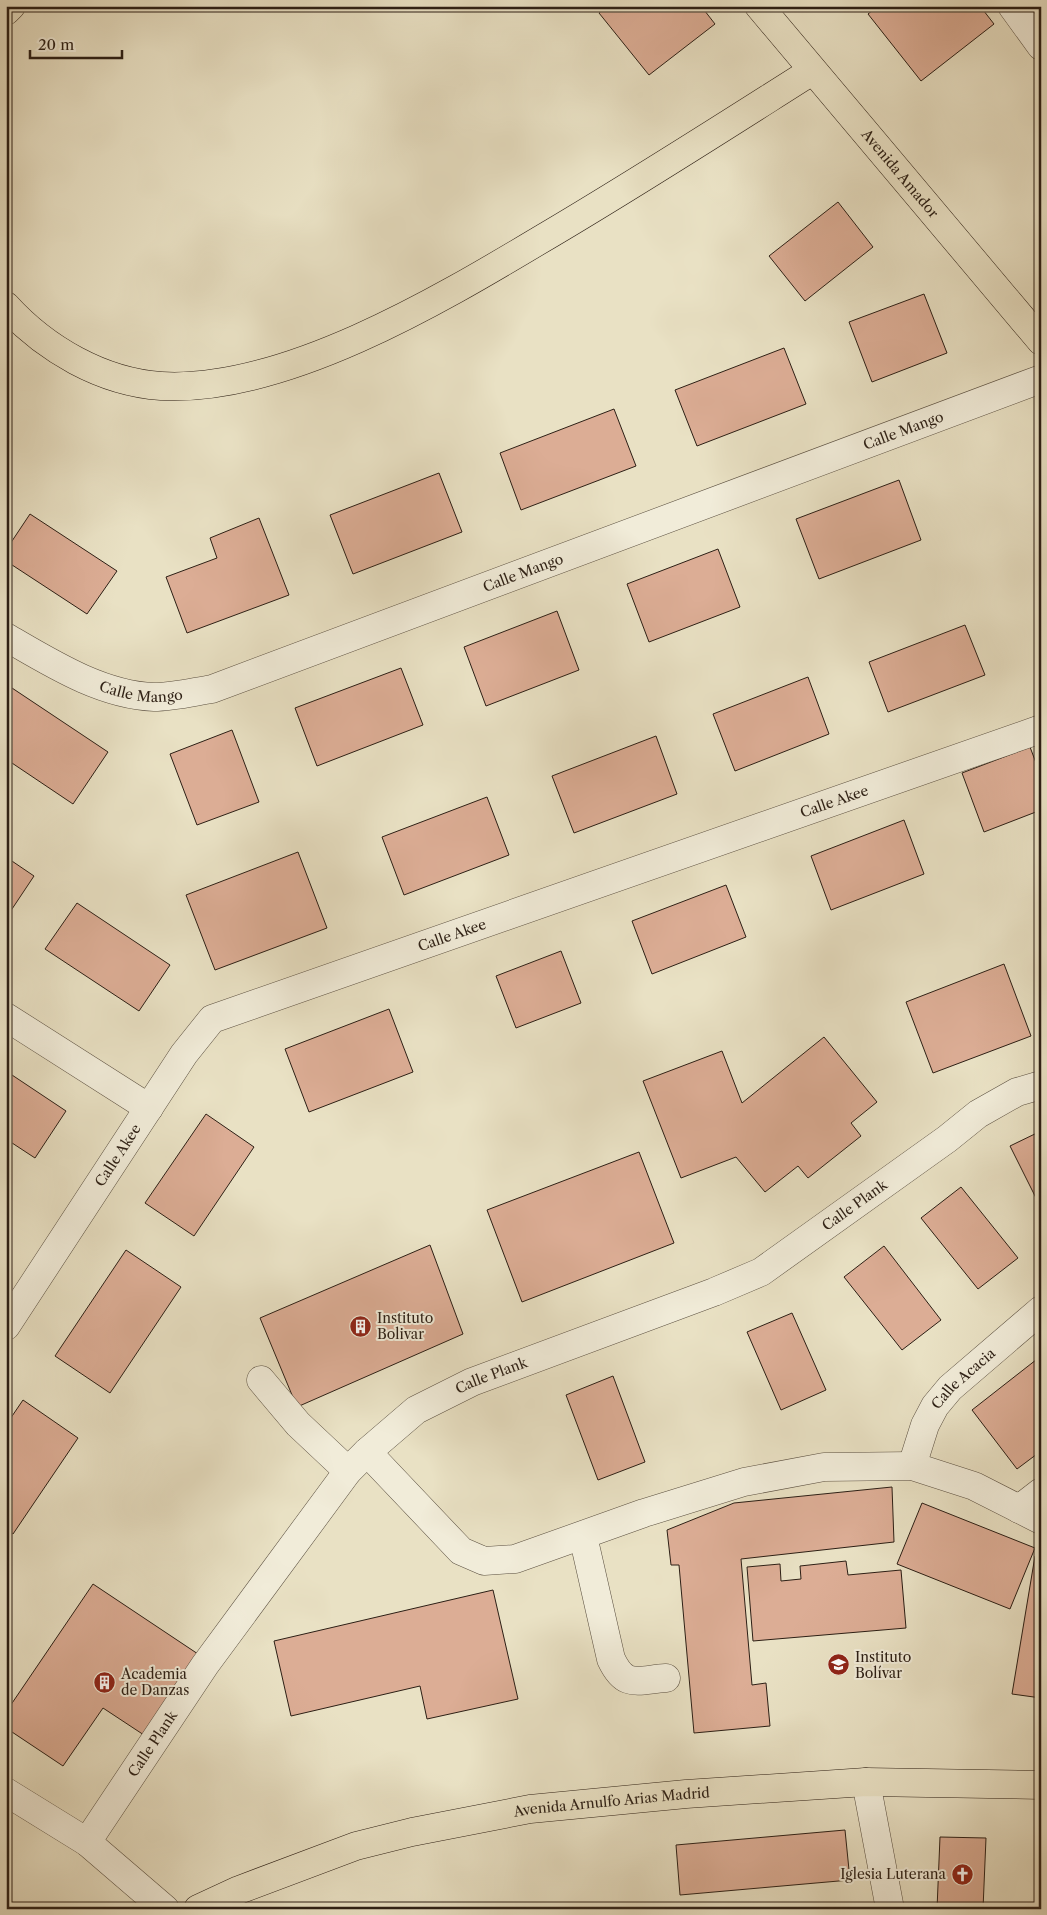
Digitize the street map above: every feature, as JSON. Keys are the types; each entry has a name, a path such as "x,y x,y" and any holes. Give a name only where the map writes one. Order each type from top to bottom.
{"main road":[{"path":"6,11 11,6"},
{"name":"Avenida Amador","path":"759,6 1041,341"},
{"path":"6,306 18,319 56,348 86,366 135,383 181,386 212,384 248,377 322,353 411,312 503,262 634,185 812,70"},
{"name":"Avenida Arnulfo Arias Madrid","path":"198,1909 238,1890 356,1846 412,1832 530,1809 686,1794 866,1782 1041,1785"}],"street":[{"path":"1012,6 1041,46"},
{"name":"Calle Mango","path":"6,637 44,659 107,689 155,697 212,689 1041,379"},
{"name":"Calle Akee","path":"6,1326 184,1054 212,1019 1041,729"},
{"path":"6,1017 149,1108"},
{"name":"Calle Plank","path":"88,1842 205,1665 348,1472 367,1452 416,1410 472,1382 714,1292 761,1272 978,1114 1017,1092 1041,1085"},
{"name":"Calle Acacia","path":"912,1466 925,1425 935,1406 950,1388 1041,1310"},
{"path":"261,1380 298,1424 348,1472"},
{"path":"367,1452 461,1551 484,1561 515,1559 644,1513 744,1482 824,1467 912,1466 974,1486 1030,1515 1041,1492"},
{"path":"583,1536 611,1659 618,1674 629,1681 666,1678"},
{"path":"866,1782 890,1909"},
{"path":"6,1792 88,1842 165,1909"}],"building":[{"path":"607,6 701,6 715,24 649,75 599,13"},
{"path":"878,6 980,6 994,24 921,81 868,14"},
{"path":"838,202 873,247 805,301 769,256"},
{"path":"924,294 947,353 872,382 849,322"},
{"path":"784,348 806,404 697,446 675,390"},
{"path":"614,409 636,466 521,510 500,453"},
{"path":"439,473 462,532 353,574 330,515"},
{"path":"899,480 921,540 819,579 796,519"},
{"path":"30,514 117,571 87,614 6,561 6,550"},
{"path":"259,518 289,595 187,633 166,577 217,558 210,538"},
{"path":"718,549 740,607 649,642 627,584"},
{"path":"557,611 579,670 486,706 464,647"},
{"path":"965,625 985,675 888,712 869,662"},
{"path":"401,668 423,725 317,766 295,708"},
{"path":"808,677 829,734 735,771 713,714"},
{"path":"12,688 108,752 73,804 6,759 6,697"},
{"path":"232,730 259,802 197,825 170,754"},
{"path":"656,736 677,794 574,833 552,776"},
{"path":"1030,747 1041,776 1041,810 984,832 962,773"},
{"path":"487,797 509,855 404,895 382,837"},
{"path":"904,820 924,874 831,910 811,856"},
{"path":"298,852 327,928 215,970 186,895"},
{"path":"6,857 34,876 6,918"},
{"path":"726,885 746,937 652,974 632,921"},
{"path":"77,903 170,965 139,1011 45,949"},
{"path":"561,951 581,1003 516,1028 496,976"},
{"path":"1004,964 1031,1036 933,1073 906,1002"},
{"path":"389,1009 413,1072 309,1112 285,1049"},
{"path":"824,1037 877,1102 851,1123 861,1136 808,1178 798,1166 765,1192 736,1157 681,1178 643,1081 722,1051 742,1103"},
{"path":"6,1071 66,1111 35,1158 6,1139"},
{"path":"206,1114 254,1147 194,1236 145,1203"},
{"path":"1041,1131 1041,1208 1010,1146"},
{"path":"639,1152 674,1243 522,1302 487,1210"},
{"path":"961,1187 1018,1258 978,1289 921,1218"},
{"name":"Instituto Bolivar","path":"430,1245 463,1334 297,1407 260,1318"},
{"path":"884,1246 941,1320 902,1350 844,1277"},
{"path":"126,1250 181,1287 110,1393 55,1356"},
{"path":"792,1313 826,1390 781,1410 747,1332"},
{"path":"1041,1356 1041,1451 1017,1469 972,1410"},
{"path":"613,1376 645,1462 598,1480 566,1395"},
{"path":"23,1400 78,1438 13,1534 6,1530 6,1425"},
{"path":"892,1487 894,1542 741,1559 752,1685 766,1683 770,1726 694,1733 679,1565 671,1565 667,1530 734,1503"},
{"path":"922,1503 1035,1548 1010,1609 897,1564"},
{"path":"1035,1556 1041,1556 1041,1698 1012,1694"},
{"path":"846,1561 848,1575 901,1570 906,1628 753,1641 747,1567 780,1564 781,1581 801,1579 800,1566"},
{"name":"Academia de Danzas","path":"93,1584 201,1656 147,1737 103,1708 63,1766 6,1728 6,1712"},
{"path":"493,1590 518,1699 427,1719 420,1686 291,1716 274,1641"},
{"path":"845,1830 850,1880 680,1895 676,1845"},
{"name":"Iglesia Luterana","path":"940,1837 986,1838 983,1909 937,1909"}],"place":[{"name":"Instituto Bolivar","path":"361,1326"},
{"name":"Instituto Bolívar","path":"839,1665"},
{"name":"Academia de Danzas","path":"105,1682"},
{"name":"Iglesia Luterana","path":"962,1874"}]}
